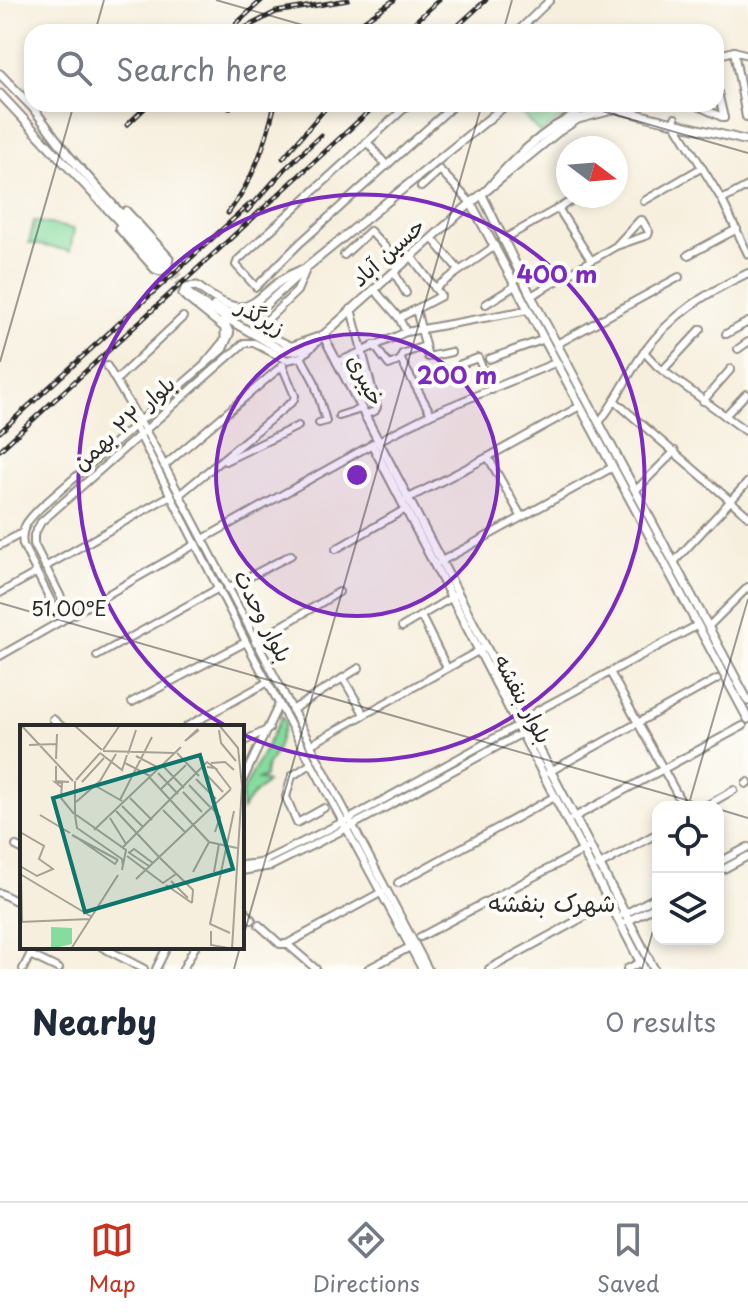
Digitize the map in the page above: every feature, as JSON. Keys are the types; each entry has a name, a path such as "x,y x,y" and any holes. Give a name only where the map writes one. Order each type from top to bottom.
{"main road":[{"path":"0,74 24,100"},
{"path":"0,94 95,189 111,194 169,258 167,269 155,269 98,203 95,189"},
{"path":"13,108 24,110 22,97"},
{"path":"34,112 95,189 162,264"},
{"path":"224,314 259,311 307,267 497,112"},
{"name":"حسین آباد","path":"482,195 502,171 555,126 578,112"},
{"name":"حسین آباد","path":"323,335 471,203 558,132 596,112"},
{"path":"638,112 748,139"},
{"path":"482,195 487,211 531,296 636,490 645,517 746,723"},
{"path":"471,203 634,507 645,517 674,562 747,695"},
{"path":"478,216 483,210 487,211"},
{"path":"206,363 225,340 225,328 183,294 186,287 197,286 226,305 244,306 257,301 287,275 307,267"},
{"name":"زیرگذر","path":"189,290 288,352 303,350 323,335"},
{"name":"خیبری","path":"323,335 375,442"},
{"path":"552,359 558,346"},
{"path":"552,359 564,356"},
{"name":"بلوار بنفشه","path":"375,442 440,562 454,596"},
{"name":"بلوار بنفشه","path":"392,476 404,510 549,772 611,902 627,917"},
{"path":"634,507 640,507 642,502"},
{"name":"بلوار بنفشه","path":"522,727 554,797 627,917 642,965"},
{"path":"627,917 654,969"}],"street":[{"path":"525,24 550,0"},
{"path":"724,54 734,51 748,55"},
{"path":"734,51 746,117"},
{"path":"400,112 238,260 236,265 256,287 300,243 446,112"},
{"path":"711,112 724,118 723,112"},
{"path":"674,120 722,200 748,254"},
{"path":"367,142 387,166"},
{"path":"644,201 701,168"},
{"path":"421,187 440,170 471,203"},
{"path":"722,200 748,186"},
{"path":"502,240 558,208 591,260"},
{"path":"531,296 616,246 648,235 642,220 616,246"},
{"path":"688,255 737,229"},
{"path":"344,255 370,231 402,265"},
{"path":"432,238 459,270"},
{"path":"435,288 495,246"},
{"path":"399,318 441,296 411,256"},
{"path":"307,267 297,291 268,319 266,331 278,341 291,346 323,335"},
{"path":"394,272 406,293"},
{"path":"600,421 616,402 644,352 672,319 706,293 748,273"},
{"path":"558,346 679,277"},
{"path":"486,304 515,286"},
{"path":"374,289 399,318 406,332"},
{"path":"339,416 376,410 351,309"},
{"path":"416,309 429,358 451,352"},
{"path":"338,362 406,332 528,310"},
{"name":"بلوار ۲۲ بهمن","path":"22,533 41,507 228,341 224,314"},
{"path":"116,380 183,317"},
{"path":"726,334 748,322"},
{"path":"663,370 701,329"},
{"path":"164,466 284,363 301,357 323,335"},
{"path":"489,359 542,340"},
{"name":"بلوار ۲۲ بهمن","path":"70,615 34,544 34,535 41,522 237,348 249,342 284,363"},
{"path":"738,349 748,342"},
{"path":"374,345 388,365 401,360"},
{"path":"425,346 401,355 401,360 431,414"},
{"path":"644,352 703,401 746,431"},
{"path":"301,357 314,381 326,421 319,423"},
{"path":"461,364 478,358 492,390"},
{"path":"203,539 375,442 431,414 492,390 552,359"},
{"path":"179,495 293,401 295,396 284,363"},
{"name":"بلوار وحدت","path":"107,366 228,588 246,642 311,764 348,823"},
{"path":"703,401 731,369"},
{"path":"194,374 200,380"},
{"path":"725,416 746,394"},
{"path":"616,402 748,516"},
{"path":"407,499 580,406"},
{"path":"215,465 298,426"},
{"name":"بلوار وحدت","path":"149,444 171,495 219,588 244,630 255,642 348,823"},
{"path":"636,490 675,451"},
{"path":"488,457 521,516"},
{"path":"440,562 613,467"},
{"path":"674,562 748,482"},
{"path":"45,567 171,495"},
{"path":"336,549 404,510"},
{"path":"0,545 22,533 23,545 61,621"},
{"path":"0,656 196,544"},
{"path":"228,588 291,555"},
{"path":"0,593 36,573"},
{"path":"709,626 748,587"},
{"path":"97,656 219,588"},
{"path":"255,642 339,592"},
{"path":"402,627 454,596"},
{"path":"421,616 447,668"},
{"path":"245,872 271,866 698,625"},
{"path":"132,702 246,642"},
{"path":"310,745 481,650"},
{"path":"292,710 359,668"},
{"path":"610,672 681,801"},
{"path":"343,678 364,714"},
{"path":"549,772 717,679"},
{"path":"190,725 268,682"},
{"path":"244,778 279,704"},
{"path":"53,719 60,725"},
{"path":"573,818 746,723"},
{"path":"244,741 269,729"},
{"path":"311,764 292,776 286,797 297,823 324,808"},
{"path":"715,801 734,790"},
{"path":"398,883 554,797"},
{"path":"244,865 260,863 348,823"},
{"path":"348,823 428,969"},
{"path":"598,866 652,836"},
{"path":"724,860 748,847"},
{"path":"420,937 586,850"},
{"path":"724,869 748,856"},
{"path":"259,925 280,944 287,944 384,891"},
{"path":"0,893 20,903"},
{"path":"627,917 652,900"},
{"path":"489,969 611,902"},
{"path":"627,917 652,907"},
{"path":"244,910 252,920"},
{"path":"287,944 316,969"},
{"path":"368,969 413,946"},
{"path":"413,946 422,969"},
{"path":"23,969 33,949"},
{"path":"106,949 144,969"},
{"path":"156,969 166,949"},
{"path":"183,969 194,949"},
{"path":"30,955 59,969"},
{"path":"627,969 642,965"}],"green space":[{"path":"520,112 571,112 540,133"},
{"path":"34,221 74,229 70,251 29,243"},
{"path":"282,716 286,724 277,748 265,777 258,779 267,782 244,807 244,789"}],"tunnel":[{"path":"167,264 189,287"},
{"path":"162,267 187,292"}],"railway":[{"path":"236,24 262,0"},
{"path":"253,24 276,12 348,0"},
{"path":"360,24 394,0"},
{"path":"413,24 439,0"},
{"path":"460,24 486,0"},
{"path":"127,125 141,112"},
{"path":"228,213 258,161 273,112"},
{"path":"283,158 322,112"},
{"path":"0,450 368,112"},
{"path":"247,211 321,135"},
{"path":"0,432 251,203"}],"district":[{"name":"شهرک بنفشه","path":"552,904"}]}
